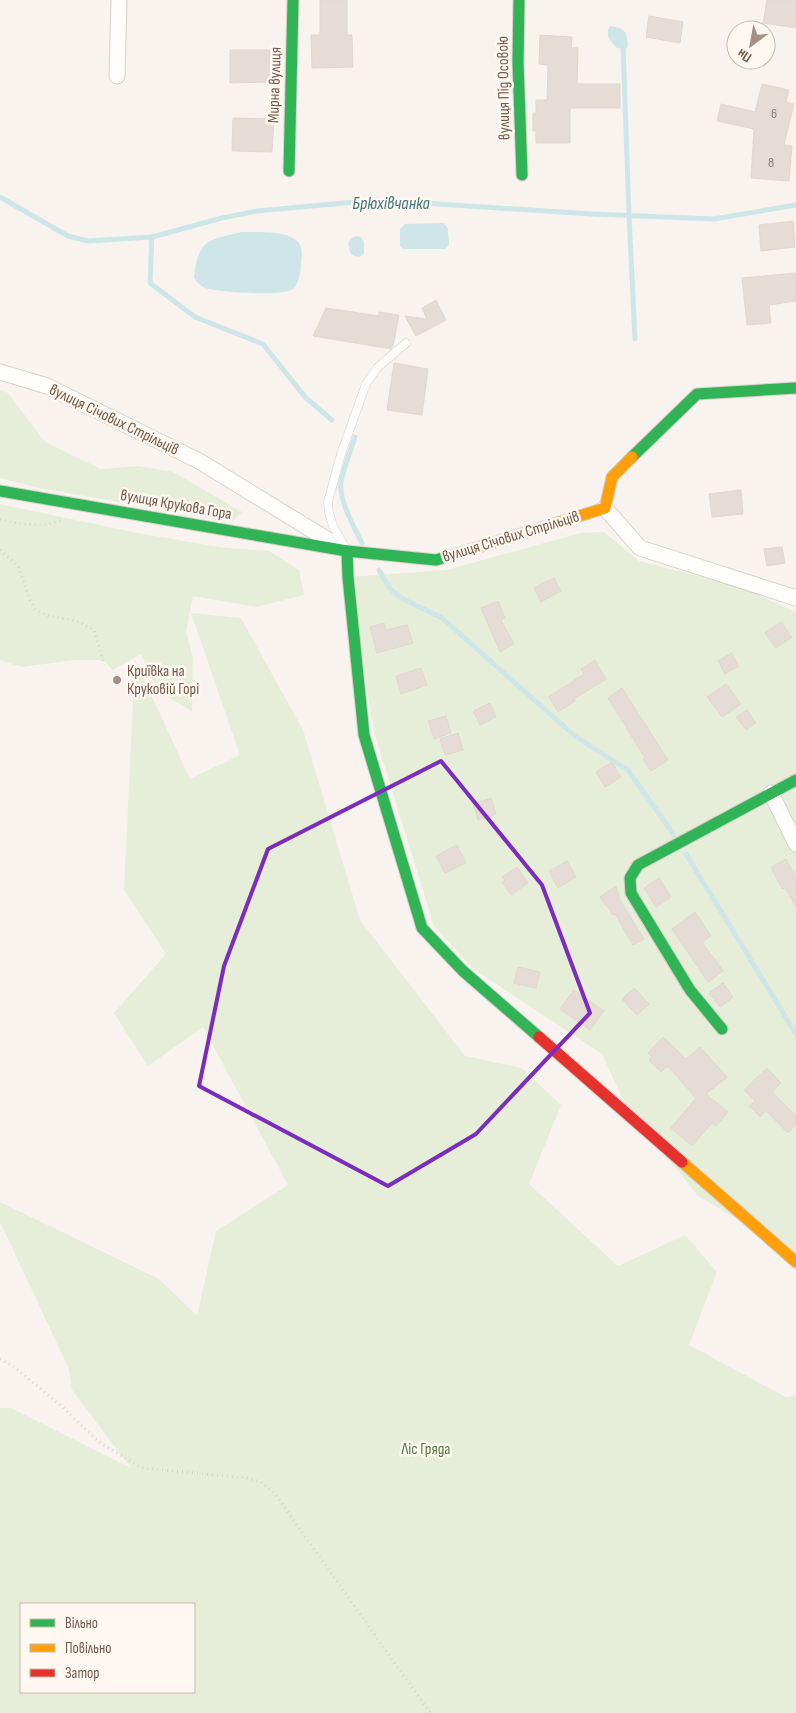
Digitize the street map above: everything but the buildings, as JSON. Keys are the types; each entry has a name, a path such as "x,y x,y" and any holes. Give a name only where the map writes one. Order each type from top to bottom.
{"street":[{"path":"117,76 119,0"},
{"name":"Мирна вулиця","path":"289,171 293,0"},
{"name":"вулиця Під Осовою","path":"518,0 522,175"},
{"name":"вулиця Січових Стрільців","path":"0,372 47,386 199,461 347,551 436,560 606,508"},
{"path":"796,388 697,394 612,477 606,508 640,548 796,598"},
{"name":"вулиця Крукова Гора","path":"0,491 347,551"},
{"path":"347,551 364,734 422,928 463,971 796,1262"},
{"path":"772,591 796,585"},
{"path":"722,1029 690,990 631,893 628,883 630,873 638,865 796,780"},
{"path":"772,794 796,844"}],"lane":[{"path":"347,551 333,526 328,502 341,454 366,384 377,368 406,343"}],"path":[{"path":"0,550 18,566 35,609 48,616 77,621 94,630 104,665"},
{"path":"0,1359 14,1367 58,1403 99,1442 142,1468 247,1478 262,1482 275,1494 430,1713"}],"highlighted area":[{"path":"441,761 542,885 590,1013 476,1134 388,1186 199,1086 224,966 268,849"}],"green space":[{"path":"0,390 8,393 45,442 101,469 138,466 173,472 242,512 232,522 39,488 0,478"},
{"path":"0,504 137,533 220,547 269,551 299,570 304,595 256,607 193,596 186,631 193,658 192,711 159,692 141,654 113,670 103,660 74,660 22,667 0,660"},
{"path":"604,532 639,561 740,587 796,612 796,1252 792,1252 698,1196 627,1108 602,1054 472,968 434,926 374,732 348,577 446,570 581,533"},
{"name":"Ліс Гряда","path":"191,613 241,618 303,730 360,920 465,1056 522,1068 561,1105 529,1184 618,1266 685,1235 717,1272 689,1345 786,1397 796,1395 796,1713 0,1713 0,1408 11,1408 131,1468 72,1390 69,1369 0,1222 0,1202 159,1279 197,1316 216,1231 288,1185 203,1027 148,1066 114,1013 166,954 124,890 135,660 190,779 240,755"}],"water":[{"path":"610,26 620,28 626,33 628,46 626,49 617,48 611,41 608,35"},
{"path":"444,223 448,229 449,244 445,249 404,249 400,246 400,229 405,224"},
{"path":"242,232 287,235 298,242 302,252 301,270 298,281 293,289 277,293 236,292 212,290 205,288 197,282 194,278 198,255 202,248 213,240"},
{"path":"361,237 364,242 364,254 359,256 350,253 348,243 351,238"}],"waterway":[{"path":"623,45 635,339"},
{"name":"Брюхівчанка","path":"0,197 68,236 88,241 152,237 222,218 257,211 377,200 592,214 714,219 796,205"},
{"path":"152,237 150,283 195,317 263,344 305,397 332,420"},
{"path":"355,437 343,472 341,490 348,514 362,543"},
{"path":"379,570 390,589 403,599 442,618 576,737 628,770 674,835"},
{"path":"686,854 796,1034"}],"traffic: fast":[{"path":"289,171 293,0"},
{"path":"519,0 518,62 522,175"},
{"path":"632,457 697,394 796,388"},
{"path":"0,491 347,551 436,560 463,552"},
{"path":"347,551 364,735 422,928 463,971 539,1037"},
{"path":"722,1029 690,990 631,893 630,878 638,865 796,780"}],"traffic: slow":[{"path":"463,552 605,508 612,477 632,457"},
{"path":"682,1162 796,1262"}],"traffic: jam":[{"path":"539,1037 682,1162"}],"place":[{"name":"Криївка на Круковій Горі","path":"117,680"}]}
